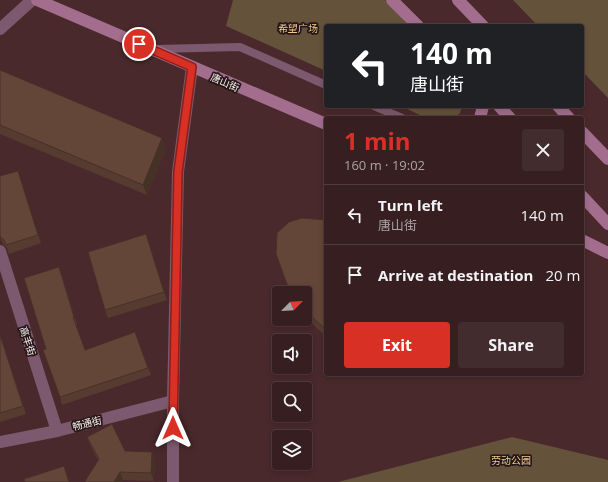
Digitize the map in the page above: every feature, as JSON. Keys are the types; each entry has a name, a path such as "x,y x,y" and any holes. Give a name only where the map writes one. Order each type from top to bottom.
{"main road":[{"name":"唐山街","path":"37,0 324,123"},
{"path":"392,0 416,24"},
{"path":"458,0 481,24"},
{"path":"500,108 508,116"},
{"path":"560,108 567,116"},
{"path":"584,134 608,159"},
{"path":"584,198 608,224"},
{"path":"584,241 608,253"}],"street":[{"path":"0,29 32,0"},
{"path":"173,482 173,401 178,172 192,67"},
{"name":"高丰街","path":"0,251 57,431"},
{"name":"畅通街","path":"0,442 57,431 173,401"}],"lane":[{"path":"151,49 240,47 324,84"},
{"path":"379,108 397,116"}],"green space":[{"name":"希望广场","path":"233,0 385,0 407,24 324,24 324,70 226,26"},
{"path":"513,0 608,0 608,98 584,73 584,24 536,24"},
{"path":"405,108 461,108 460,113 456,116 422,116"},
{"name":"劳动公园","path":"512,437 608,460 608,482 338,482"}],"building":[{"path":"0,70 162,138 143,185 0,125"},
{"path":"18,171 38,235 6,245 0,236 0,176"},
{"path":"302,218 324,220 324,328 312,317 312,286 288,286 287,284 276,254 277,233 289,222"},
{"path":"146,234 164,292 105,310 88,252"},
{"path":"59,267 73,317 85,350 135,332 148,368 60,397 43,350 46,349 24,278"},
{"path":"0,335 23,406 0,413"},
{"path":"112,424 125,451 152,452 151,473 120,472 114,482 86,482 85,481 99,459 87,437"},
{"path":"64,466 69,482 25,482 24,479"}],"route":[{"path":"139,44 192,67 178,172 173,428"}]}
